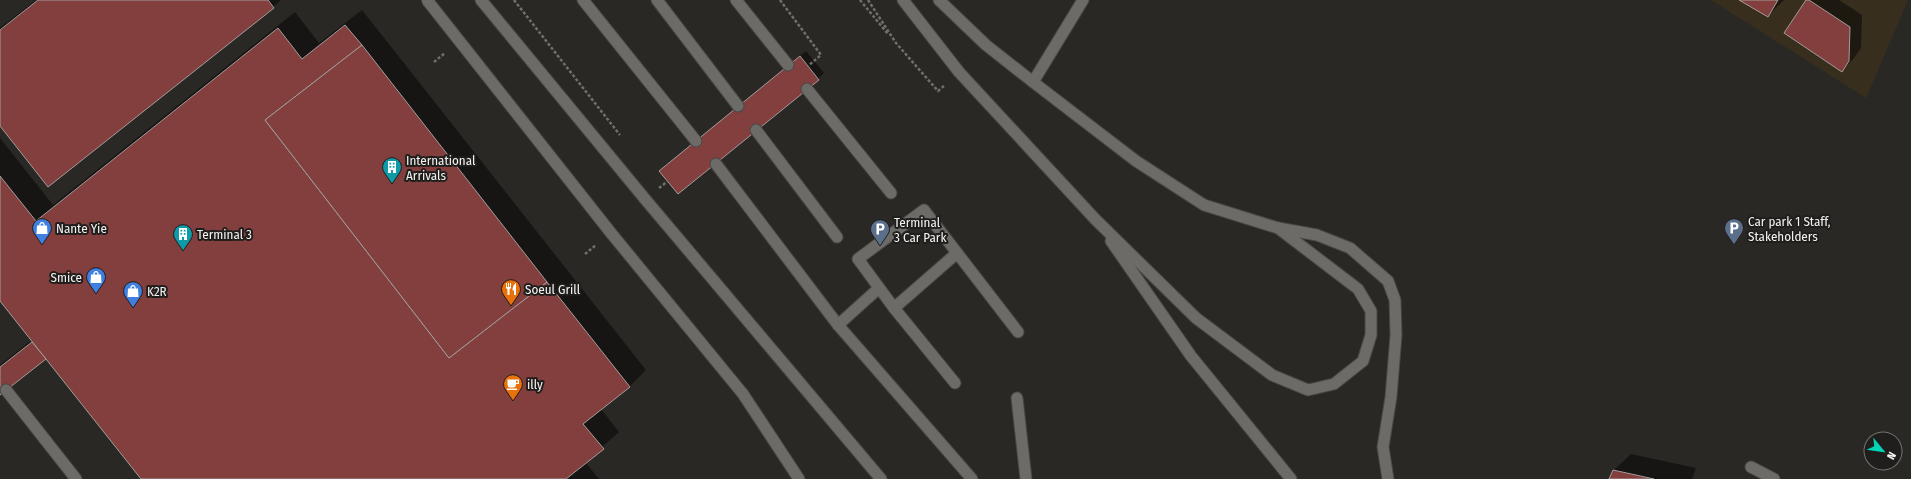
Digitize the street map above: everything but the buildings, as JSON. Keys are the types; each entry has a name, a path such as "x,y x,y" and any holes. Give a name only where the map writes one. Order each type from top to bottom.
{"lane":[{"path":"427,0 611,233 743,394 799,479"},
{"path":"481,0 645,199 881,479"},
{"path":"583,0 696,141"},
{"path":"657,0 738,106"},
{"path":"736,0 788,66"},
{"path":"902,0 959,72 1095,219 1196,318 1272,375 1308,390 1334,384 1363,362 1372,336 1371,311 1358,289 1278,228"},
{"path":"939,0 986,45 1033,82 1136,161 1204,205 1278,228 1317,235 1350,248 1388,281 1395,300 1396,335 1391,397 1383,447 1388,479"},
{"path":"1033,82 1078,2"},
{"path":"807,89 892,193"},
{"path":"756,130 837,236"},
{"path":"716,164 838,325 972,479"},
{"path":"955,382 894,308 858,259 924,210 1018,332"},
{"path":"1095,219 1191,356 1291,479"},
{"path":"894,308 957,253"},
{"path":"838,325 879,288"},
{"path":"6,390 76,479"},
{"path":"1017,398 1026,479"},
{"path":"1751,467 1774,479"}],"path":[{"path":"514,0 622,137"},
{"path":"780,0 821,55 808,66"},
{"path":"860,0 938,91"},
{"path":"868,0 896,43"},
{"path":"656,181 661,187 668,181"}],"shaded area":[{"path":"1711,0 1908,0 1866,98"}],"place":[{"name":"International Arrivals","path":"392,184"},
{"name":"Nante Yie","path":"42,245"},
{"name":"Car park 1 Staff, Stakeholders","path":"1734,245"},
{"name":"Terminal 3 Car Park","path":"880,246"},
{"name":"Terminal 3","path":"183,251"},
{"name":"Smice","path":"96,294"},
{"name":"Soeul Grill","path":"511,306"},
{"name":"K2R","path":"133,308"},
{"name":"illy","path":"513,401"}]}
